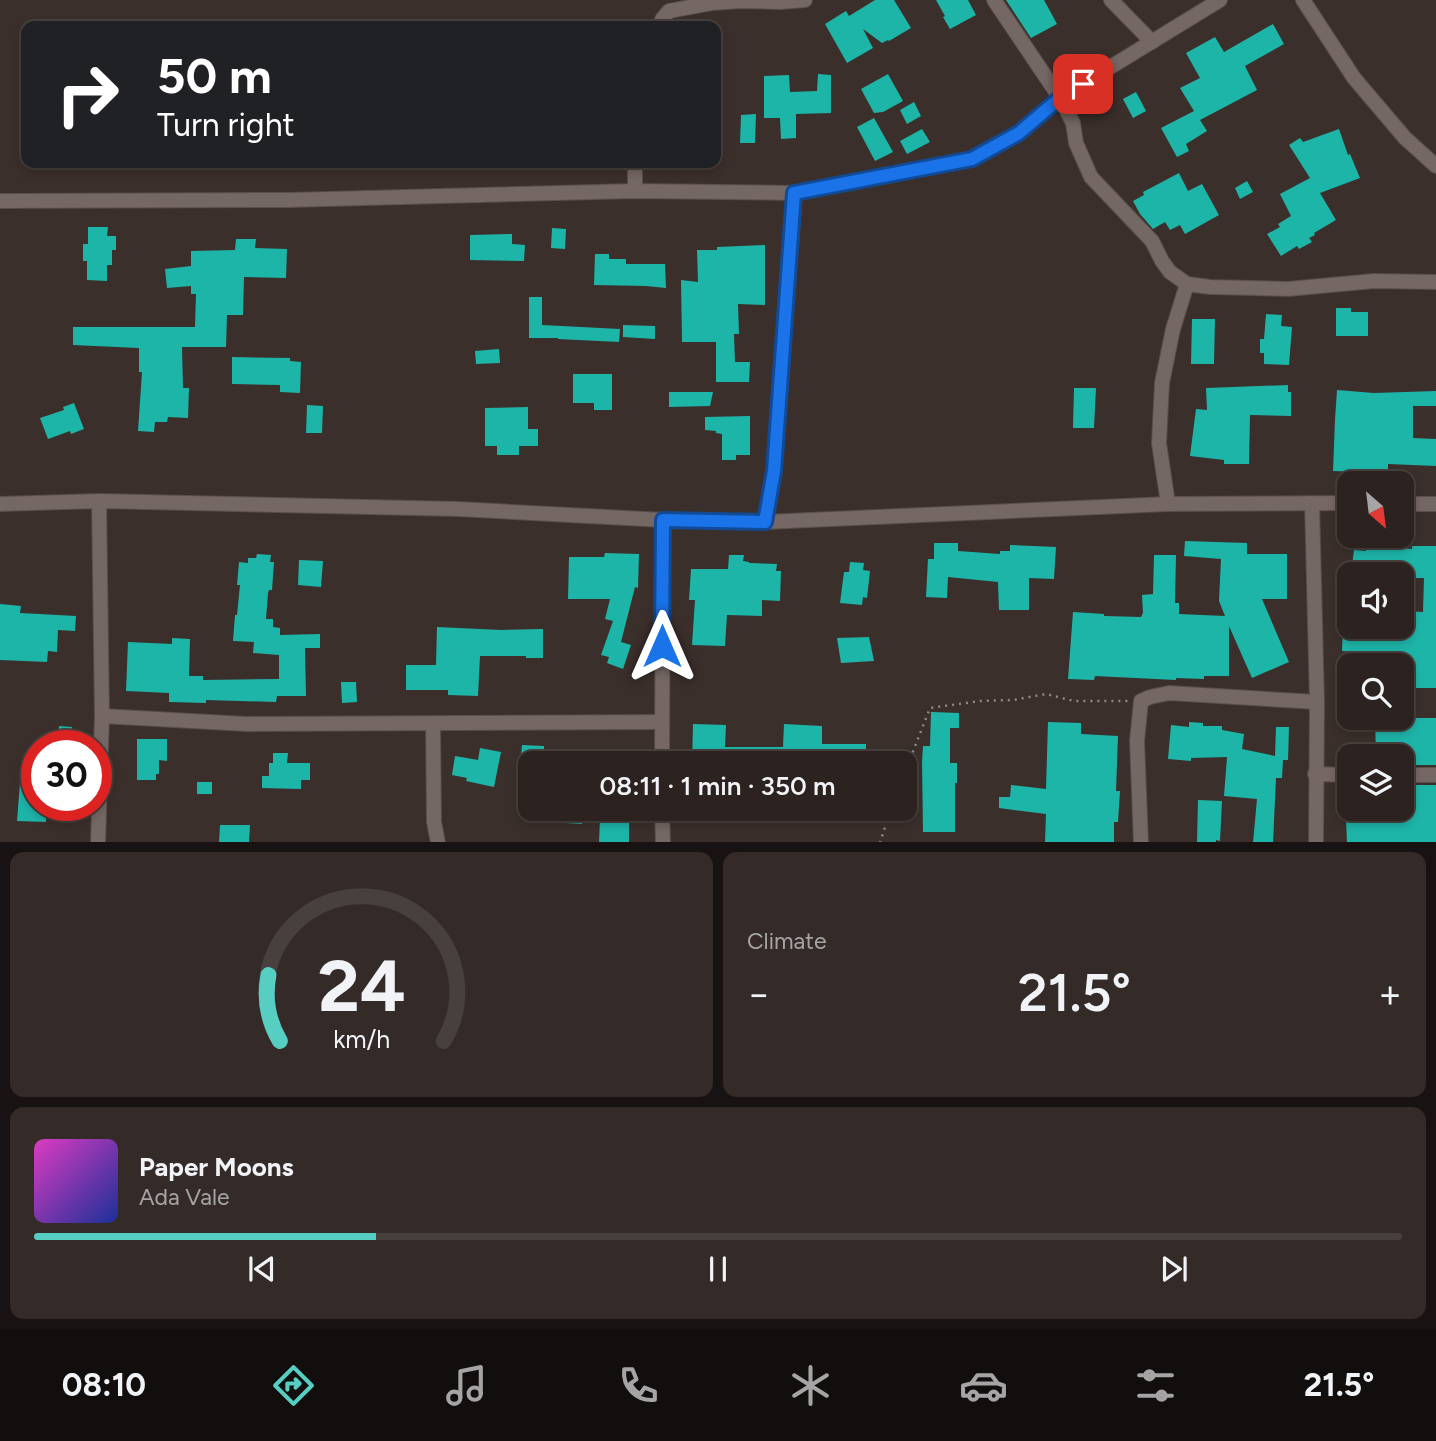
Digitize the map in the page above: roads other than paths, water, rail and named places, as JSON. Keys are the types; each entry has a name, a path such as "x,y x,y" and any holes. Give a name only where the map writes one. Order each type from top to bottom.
{"street":[{"path":"668,5 805,0"},
{"path":"994,0 1060,98 1073,123 1076,143 1091,177 1152,241 1170,272 1187,284 1288,289 1374,281 1436,282"},
{"path":"1111,0 1152,42"},
{"path":"0,201 289,200 635,191 794,193 972,159 1019,133 1060,98 1220,0"},
{"path":"1303,0 1354,78 1405,138 1436,166"},
{"path":"635,168 635,191"},
{"path":"765,522 774,471 794,193"},
{"path":"1168,504 1159,443 1162,383 1173,329 1187,284"},
{"path":"0,504 99,501 457,509 663,520 765,522 1168,504 1337,503"},
{"path":"98,842 102,716 99,501"},
{"path":"1312,503 1317,702 1316,842"},
{"path":"1414,504 1436,504"},
{"path":"662,751 663,520"},
{"path":"1141,842 1137,741 1142,701 1169,693 1317,702"},
{"path":"102,716 246,724 662,722"},
{"path":"433,723 434,822 438,842"},
{"path":"1315,774 1337,775"},
{"path":"1414,775 1436,775"},
{"path":"663,821 663,842"}]}
